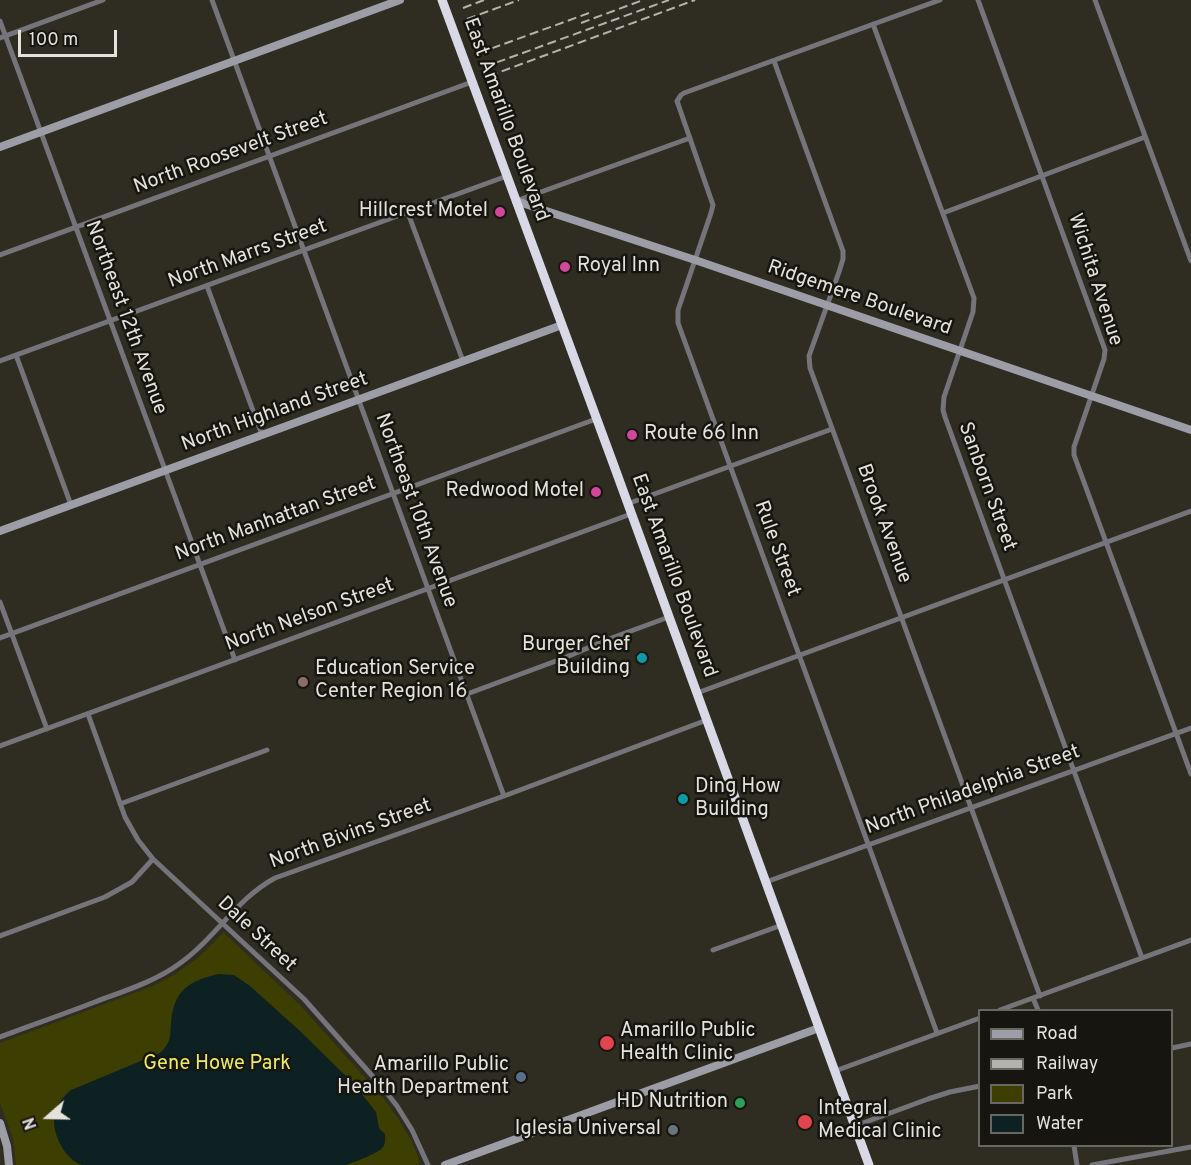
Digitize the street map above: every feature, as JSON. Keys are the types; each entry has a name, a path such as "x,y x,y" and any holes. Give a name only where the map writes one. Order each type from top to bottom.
{"highway":[{"name":"East Amarillo Boulevard","path":"442,0 868,1165"}],"street":[{"path":"3,37 103,0"},
{"name":"Northeast 10th Avenue","path":"212,0 504,796"},
{"path":"0,147 400,0"},
{"path":"774,61 940,0"},
{"name":"Wichita Avenue","path":"978,0 1105,350 1074,451 1191,774"},
{"path":"1095,0 1191,261"},
{"name":"Northeast 12th Avenue","path":"0,21 3,37 41,132 235,660"},
{"name":"Sanborn Street","path":"873,24 974,298 973,312 944,397 942,410 1142,958"},
{"name":"Rule Street","path":"774,61 681,95 677,101 713,205 678,309 678,323 937,1033"},
{"name":"Brook Avenue","path":"774,61 843,251 839,272 810,352 812,374 1040,996"},
{"name":"North Roosevelt Street","path":"0,255 472,82"},
{"path":"943,213 1145,137"},
{"path":"516,201 690,138"},
{"name":"North Marrs Street","path":"0,361 507,176"},
{"name":"Ridgemere Boulevard","path":"516,201 1191,430"},
{"path":"408,213 463,362"},
{"path":"207,286 262,435"},
{"name":"North Highland Street","path":"0,531 562,325"},
{"path":"16,355 71,505"},
{"name":"North Manhattan Street","path":"0,638 596,418"},
{"path":"627,504 832,429"},
{"path":"697,693 1191,512"},
{"name":"North Nelson Street","path":"0,746 631,514"},
{"path":"0,602 46,729"},
{"path":"467,694 669,617"},
{"name":"Dale Street","path":"88,714 130,828 153,860 317,1012 383,1088 408,1123 428,1165"},
{"name":"North Bivins Street","path":"0,1037 152,980 172,969 190,956 250,894 275,878 707,720"},
{"name":"North Philadelphia Street","path":"766,882 1191,728"},
{"path":"120,804 267,750"},
{"path":"0,936 105,897 132,882 153,860"},
{"path":"713,950 782,925"},
{"path":"1005,1009 1191,940"},
{"path":"1033,998 1037,1009"},
{"path":"835,1071 978,1019"},
{"path":"445,1165 819,1028"},
{"path":"1173,1048 1191,1044"},
{"path":"855,1126 928,1099 978,1086"},
{"path":"0,1123 7,1146 9,1165"},
{"path":"1074,1147 1077,1165"},
{"path":"1092,1165 1191,1147"}],"green space":[{"name":"Gene Howe Park","path":"224,933 300,1005 384,1099 412,1142 420,1162 418,1165 16,1165 13,1139 0,1103 0,1043 153,986 199,957"}],"water":[{"name":"Gene Howe Park","path":"219,974 234,975 250,986 354,1084 376,1112 379,1128 385,1134 385,1143 382,1148 346,1165 82,1165 70,1157 60,1144 54,1121 56,1110 63,1098 71,1090 160,1053 169,1040 175,1002 179,995 191,984"}],"railway":[{"path":"463,8 484,0"},
{"path":"467,19 519,0"},
{"path":"581,23 643,0"},
{"path":"484,67 669,0"},
{"path":"489,76 695,0"},
{"path":"479,53 589,13"}],"place":[{"name":"Hillcrest Motel","path":"500,212"},
{"name":"Royal Inn","path":"565,267"},
{"name":"Route 66 Inn","path":"632,435"},
{"name":"Redwood Motel","path":"596,492"},
{"name":"Burger Chef Building","path":"642,658"},
{"name":"Education Service Center Region 16","path":"303,682"},
{"name":"Ding How Building","path":"683,799"},
{"name":"Amarillo Public Health Clinic","path":"607,1043"},
{"name":"Amarillo Public Health Department","path":"521,1077"},
{"name":"HD Nutrition","path":"740,1103"},
{"name":"Integral Medical Clinic","path":"805,1122"},
{"name":"Iglesia Universal","path":"673,1130"}]}
